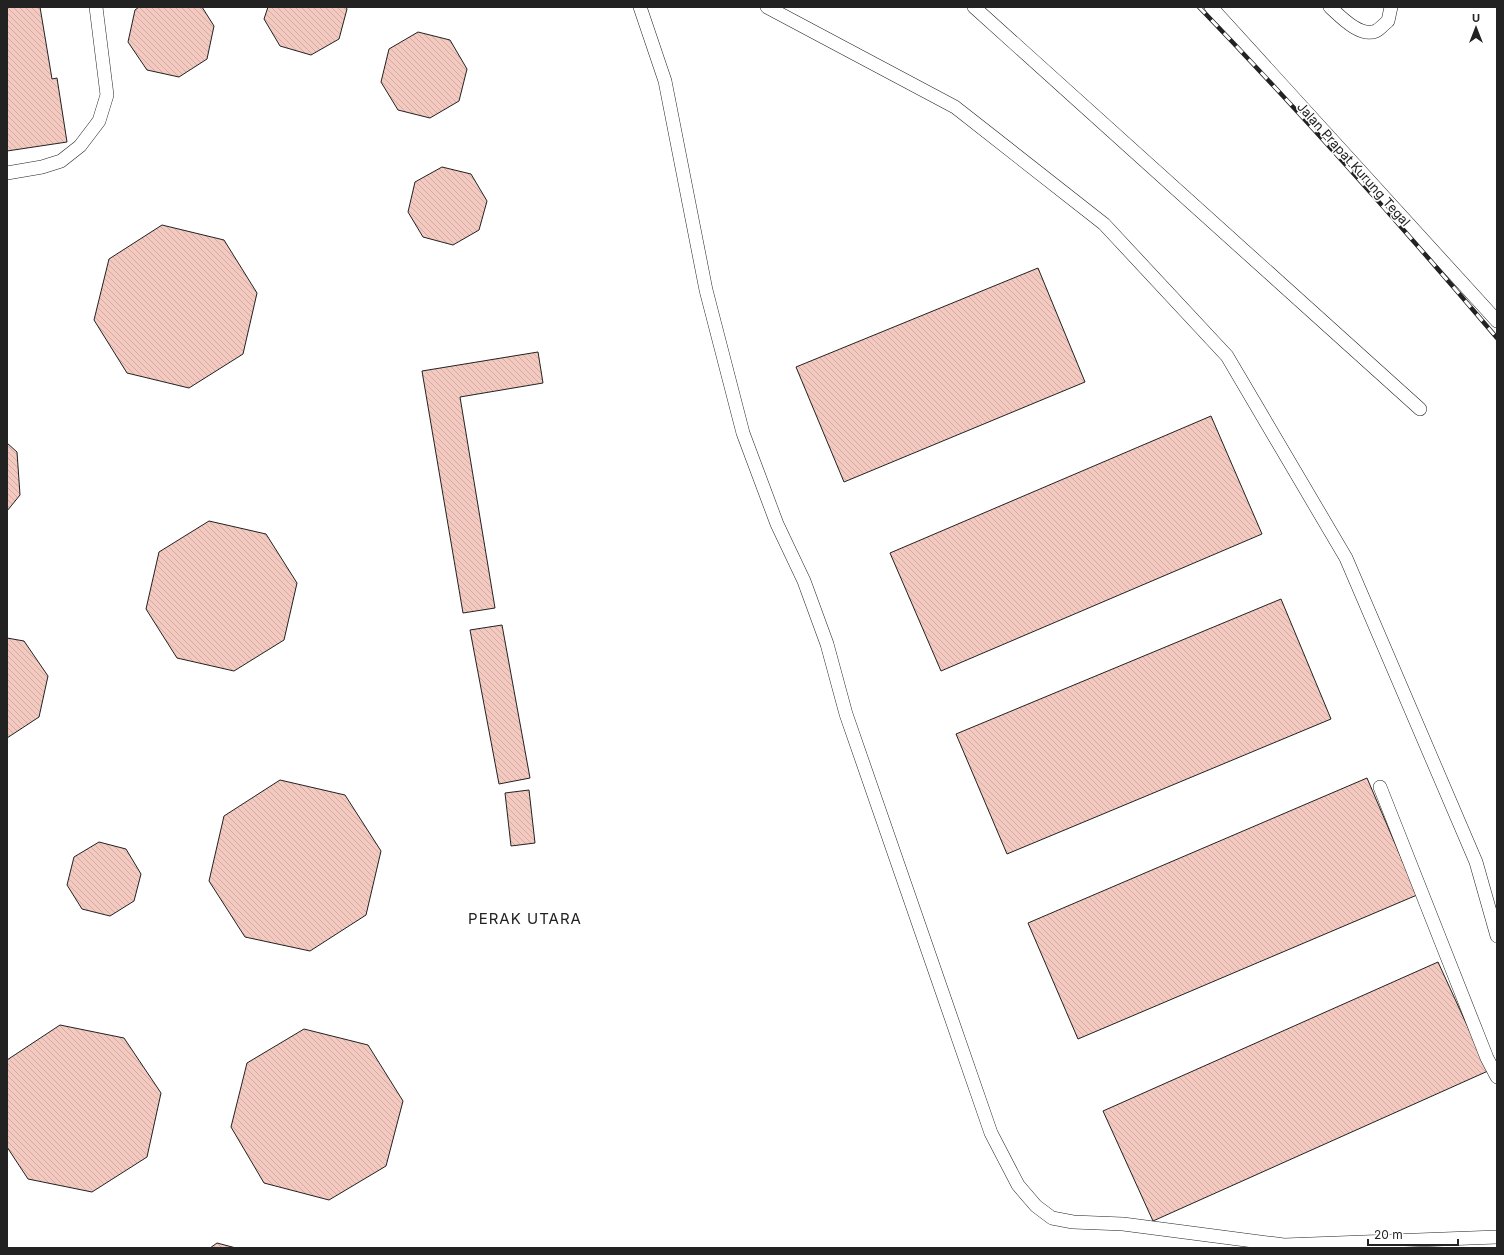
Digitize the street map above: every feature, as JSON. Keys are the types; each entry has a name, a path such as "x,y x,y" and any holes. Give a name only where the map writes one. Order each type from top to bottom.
{"lane":[{"path":"7,173 42,167 60,161 80,146 99,121 107,95 96,7"},
{"path":"640,7 665,81 706,290 743,433 777,524 804,581 827,644 846,714 946,998 991,1133 1018,1185 1036,1206 1052,1218 1073,1222 1123,1224 1284,1245 1497,1237"},
{"path":"767,7 955,107 1104,224 1227,356 1346,558 1476,862 1497,936"},
{"path":"974,7 1420,409"},
{"name":"Jalan Prapat Kurung Tegal","path":"1211,7 1497,321"},
{"path":"1330,7 1348,22 1361,30 1375,31 1388,22 1391,7"},
{"path":"1380,787 1454,977 1487,1058 1497,1077"}],"building":[{"path":"7,7 40,7 52,79 57,78 67,142 7,151"},
{"path":"139,7 202,7 214,26 207,59 179,77 147,70 128,42 135,10"},
{"path":"268,7 346,7 347,9 339,39 311,55 280,46 264,19"},
{"path":"418,32 450,40 467,69 459,101 430,118 398,110 381,82 389,49"},
{"path":"442,167 471,174 487,201 479,230 453,245 423,237 408,212 415,182"},
{"path":"162,225 224,240 257,293 243,354 189,388 127,373 94,320 109,259"},
{"path":"1038,268 1085,382 844,482 796,367"},
{"path":"538,352 543,383 460,397 495,608 463,613 422,371"},
{"path":"1211,416 1262,534 941,671 890,553"},
{"path":"7,443 17,452 20,495 7,511"},
{"path":"209,521 266,534 297,583 284,640 234,671 177,658 146,609 159,552"},
{"path":"1281,599 1331,719 1007,854 956,734"},
{"path":"502,625 530,778 499,784 470,630"},
{"path":"7,638 24,641 48,676 39,717 7,738"},
{"path":"1367,778 1417,895 1078,1039 1028,923"},
{"path":"280,780 345,795 381,851 366,915 310,951 245,937 209,881 224,816"},
{"path":"529,790 535,843 511,846 505,793"},
{"path":"99,842 126,849 141,874 134,901 110,916 82,909 67,885 74,857"},
{"path":"1438,962 1488,1071 1153,1221 1103,1111"},
{"path":"60,1025 124,1038 161,1093 147,1157 92,1192 28,1179 7,1147 7,1060"},
{"path":"304,1029 368,1045 403,1101 386,1166 329,1200 264,1183 231,1127 247,1063"},
{"path":"217,1243 236,1248 210,1248"}],"railway":[{"path":"1199,7 1351,170 1497,338"}],"district":[{"name":"PERAK UTARA","path":"525,919"}]}
